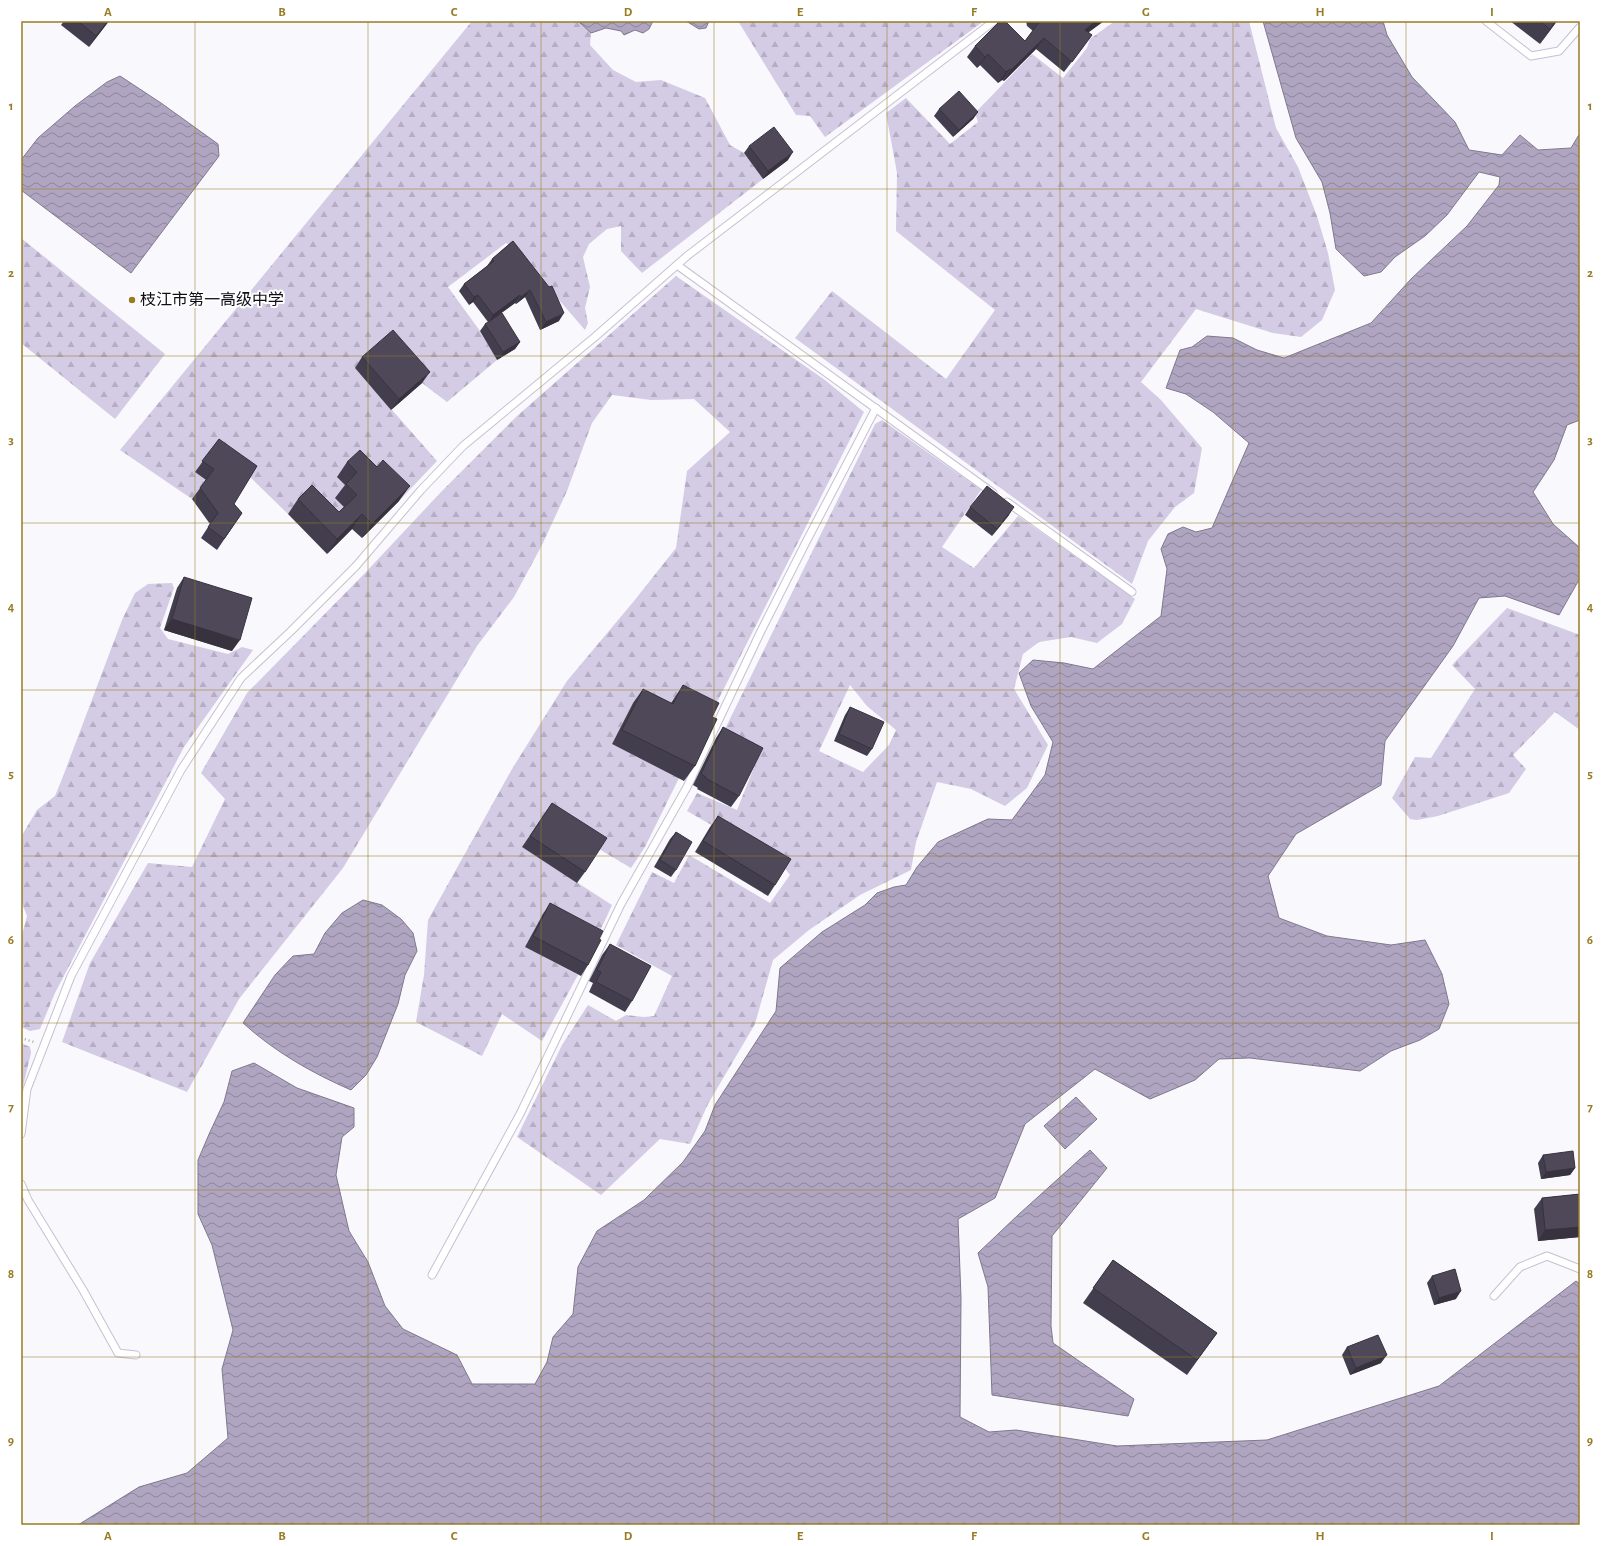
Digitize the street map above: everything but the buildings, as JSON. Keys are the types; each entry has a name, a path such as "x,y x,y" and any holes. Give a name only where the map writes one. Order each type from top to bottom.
{"lane":[{"path":"21,1134 26,1089 71,976 181,770 242,678 356,566 421,490 463,446 596,336 677,265 845,134 994,21"},
{"path":"1486,21 1532,56 1560,51 1580,27"},
{"path":"677,265 1132,592"},
{"path":"432,1275 520,1114 621,904 687,787 768,618 876,408"},
{"path":"21,1184 24,1200 83,1290 118,1353 136,1356"},
{"path":"1494,1296 1520,1267 1547,1256 1580,1269"}],"green space":[{"path":"472,21 579,21 591,33 590,45 613,70 636,82 661,80 705,98 730,145 744,153 763,179 642,273 621,251 621,226 607,229 589,244 583,257 590,287 585,308 588,323 585,330 515,249 506,243 448,287 480,331 497,360 447,402 422,383 385,342 355,368 437,461 399,501 347,487 346,509 329,527 302,500 288,514 250,477 195,472 206,480 192,499 120,450"},
{"path":"738,21 984,21 825,137 810,116 796,115"},
{"path":"1115,21 1249,21 1276,128 1298,167 1317,216 1328,253 1335,290 1322,320 1301,337 1273,333 1196,309 1141,382 1161,400 1202,448 1194,493 1175,507 1148,541 1132,584 795,338 832,291 946,379 995,310 896,231 897,173 886,113 906,98 950,144 978,122 975,113 1032,54 1063,78 1087,48 1090,39"},
{"path":"21,238 165,354 115,419 21,343"},
{"path":"676,276 825,380 864,412 709,718 673,699 663,718 633,703 612,744 679,778 645,847 631,868 599,849 522,847 612,905 595,942 525,947 578,975 542,1041 502,1014 482,1056 416,1022 424,975 428,920 512,769 567,681 676,548 687,471 730,432 694,399 651,400 612,395 592,423 567,491 542,545 514,597 477,646 343,868 239,999 187,1092 62,1042 90,963 148,863 192,867 225,799 201,773 247,693 366,572 441,492 517,416"},
{"path":"882,420 981,490 942,547 974,568 1018,516 1135,599 1122,624 1097,643 1071,637 1039,642 1023,654 1014,689 1048,745 1027,788 1005,806 971,789 937,782 916,842 911,870 860,895 809,930 773,960 755,1024 708,1104 690,1144 660,1139 601,1195 517,1137 562,1045 588,1005 616,1021 626,1015 644,1017 654,1016 672,976 616,945 652,872 674,883 689,855 770,903 790,875 783,866 687,811 697,793 737,810 759,755 722,735 875,424","holes":["850,685 867,706 896,730 889,745 863,772 819,751"]},
{"path":"172,583 174,588 160,628 168,639 228,654 242,647 253,650 184,747 55,993 40,1029 30,1031 21,1027 21,939 27,916 21,901 21,837 37,810 55,796 122,620 135,593 148,584"},
{"path":"1507,608 1580,635 1580,730 1555,712 1513,755 1526,769 1509,793 1438,816 1417,820 1410,819 1392,798 1415,757 1431,758 1475,689 1452,665"},
{"path":"21,1043 30,1047 31,1053 21,1095"}],"water":[{"path":"579,21 653,21 649,29 643,33 635,30 624,35 621,31 606,28 591,33"},
{"path":"686,21 709,21 706,28 699,29"},
{"path":"1263,21 1383,21 1387,35 1412,77 1455,122 1469,150 1502,155 1520,135 1538,150 1571,148 1580,133 1580,420 1567,425 1554,460 1533,492 1553,524 1580,548 1580,578 1559,615 1505,596 1479,598 1453,646 1385,741 1381,785 1296,834 1268,876 1279,918 1327,936 1391,945 1425,940 1442,974 1449,1004 1439,1029 1420,1040 1391,1051 1360,1071 1250,1058 1219,1059 1195,1080 1150,1099 1095,1069 1025,1124 995,1198 958,1219 961,1298 960,1417 989,1432 1016,1430 1117,1446 1267,1440 1439,1386 1576,1281 1580,1284 1580,1525 78,1525 139,1487 187,1473 228,1438 222,1369 233,1330 212,1245 198,1214 198,1160 224,1102 232,1071 254,1063 297,1088 354,1108 354,1127 342,1137 336,1175 349,1231 368,1262 385,1306 403,1329 457,1355 472,1384 535,1384 547,1362 553,1337 573,1314 578,1267 597,1231 644,1200 683,1162 705,1131 715,1105 776,1011 780,968 822,932 865,905 877,893 894,887 906,885 917,867 938,842 988,819 1012,820 1045,775 1053,742 1031,706 1019,673 1033,660 1064,663 1093,669 1161,616 1167,569 1161,549 1168,534 1183,527 1196,532 1212,528 1249,443 1213,412 1186,394 1166,388 1180,350 1192,347 1207,336 1233,338 1257,350 1284,358 1371,323 1411,279 1467,226 1499,185 1500,177 1479,172 1447,215 1425,236 1395,257 1381,272 1364,276 1336,249 1330,213 1322,182 1296,138"},
{"path":"120,76 218,144 219,156 131,273 21,190 21,160 38,138 75,106 107,82"},
{"path":"363,900 382,905 401,919 413,933 417,951 405,975 398,1004 377,1057 366,1075 351,1090 294,1061 255,1034 243,1023 275,975 293,956 314,954 325,933 342,913"},
{"path":"1076,1097 1097,1119 1065,1149 1044,1126"},
{"path":"1090,1150 1107,1168 1052,1236 1051,1326 1053,1343 1134,1399 1128,1416 992,1395 988,1287 978,1253"}],"place":[{"name":"枝江市第一高级中学","path":"132,300"}]}
